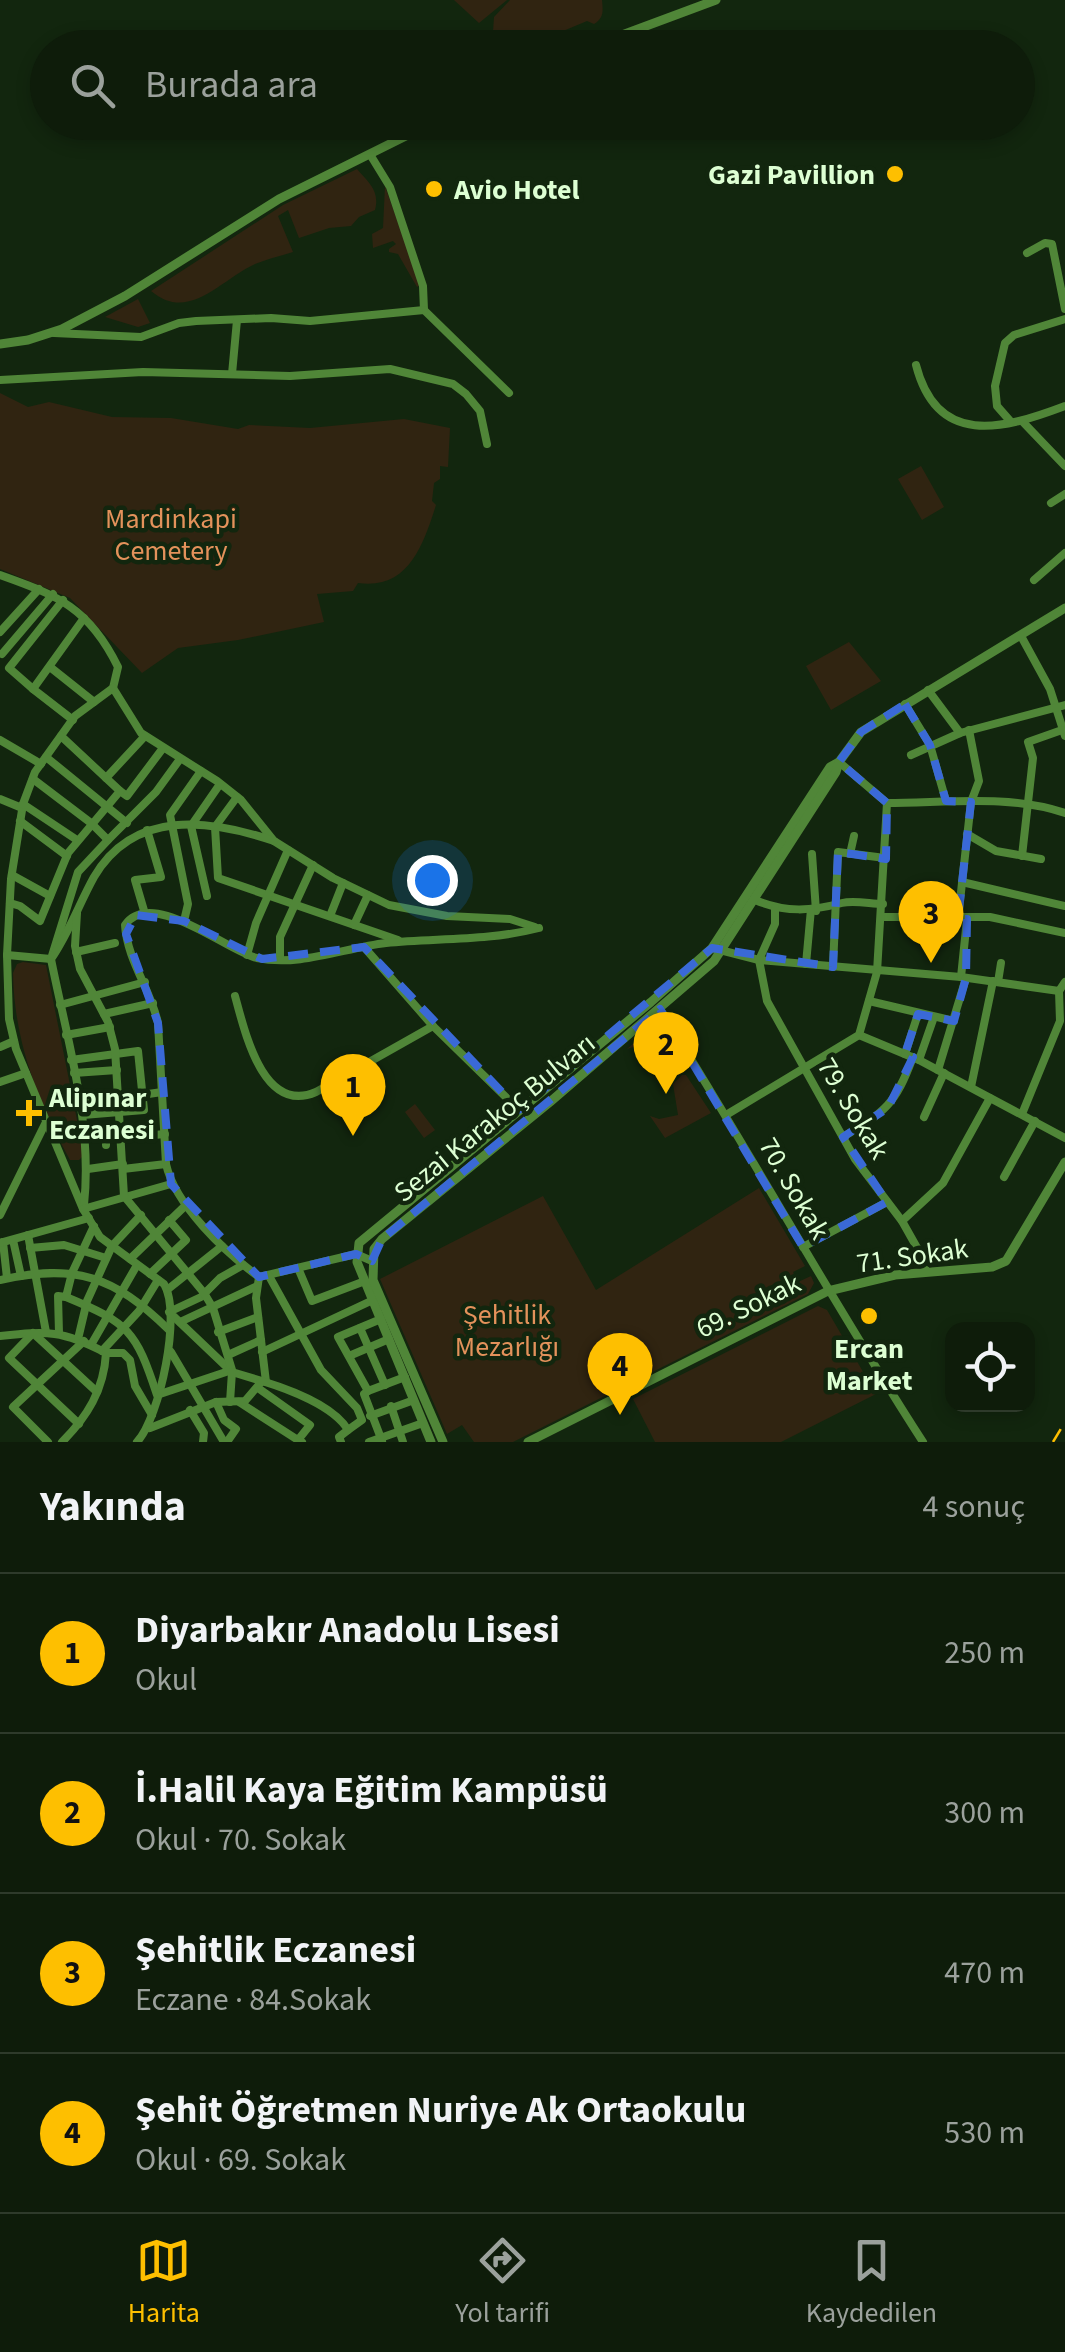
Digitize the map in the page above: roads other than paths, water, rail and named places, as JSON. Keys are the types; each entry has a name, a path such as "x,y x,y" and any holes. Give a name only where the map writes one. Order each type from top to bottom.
{"street":[{"path":"635,30 716,0"},
{"path":"54,333 124,296 279,199 401,140"},
{"path":"371,156 390,187 422,286 424,310 509,393"},
{"path":"1027,253 1046,242 1052,244 1065,308"},
{"path":"0,344 54,333 141,337 180,322 271,318 310,321 424,310"},
{"path":"1010,422 996,406 995,386 1005,343 1014,335 1065,318"},
{"path":"232,374 237,320"},
{"path":"916,365 928,397 957,423 1010,422 1065,406"},
{"path":"0,380 143,372 290,376 390,369 452,384 474,402 484,422 486,444"},
{"path":"1022,420 1065,466"},
{"path":"1050,503 1065,494"},
{"path":"1034,580 1065,553"},
{"path":"0,575 63,600 108,647 118,667 113,688 73,720 32,778 23,806 12,875 4,1013 83,1209 100,1237 158,1280 170,1294 168,1365 150,1428"},
{"path":"0,632 39,589"},
{"path":"13,664 1,653 53,594"},
{"path":"63,600 9,668 73,720"},
{"path":"429,1442 364,1281 356,1254 360,1243 717,949 830,767 839,762 861,732 1064,612"},
{"path":"33,689 84,618"},
{"path":"1021,636 1061,706 1064,733 1028,742 1032,758 1022,856"},
{"path":"50,667 94,702"},
{"path":"113,688 146,736 237,797 274,841 312,866 389,905 447,916 510,919 539,928 280,959 247,955 184,921 145,914 125,926 132,959 154,1003 170,1184 222,1246 262,1280 301,1334 321,1370 357,1408 362,1420"},
{"path":"924,1117 941,1072 964,977 962,882 971,802 979,780 965,732 928,690"},
{"path":"905,704 930,745 946,801"},
{"path":"910,755 965,732 1061,706"},
{"path":"62,736 127,796 163,748"},
{"path":"106,778 146,736"},
{"path":"0,740 43,760 126,823"},
{"path":"83,1209 88,1169 86,1128 51,959 78,872 156,792 180,758"},
{"path":"839,762 888,803 971,802 1065,813"},
{"name":"Sezai Karakoç Bulvarı","path":"372,1262 374,1249 382,1238 660,1009 717,949 755,900 839,762"},
{"path":"184,921 188,904 170,816 201,771"},
{"path":"32,778 108,840"},
{"path":"207,896 190,826 220,784"},
{"path":"10,902 40,920 76,840 120,791"},
{"path":"237,797 215,827 218,878 406,943"},
{"path":"0,800 23,806 76,840"},
{"path":"726,1115 859,1035 877,972 888,803"},
{"path":"20,821 67,856"},
{"path":"51,959 106,860 122,844 147,830 215,827 274,841"},
{"path":"145,914 135,880 161,877 147,830"},
{"path":"967,834 996,851 1041,859"},
{"path":"850,854 854,836"},
{"path":"247,955 256,922 288,850"},
{"path":"833,967 838,852 885,858"},
{"path":"806,964 813,910 812,854"},
{"path":"280,959 280,937 312,866"},
{"path":"12,875 50,896"},
{"path":"962,882 1065,906"},
{"path":"330,916 343,883"},
{"path":"354,925 368,895"},
{"path":"755,900 775,908 813,910 841,903 883,904"},
{"path":"758,960 775,924 775,908"},
{"path":"78,913 76,952 80,968 110,1028 116,1056 124,1196 204,1293 228,1356 234,1402"},
{"path":"883,917 1011,919 1065,932"},
{"path":"76,952 115,943"},
{"path":"364,948 433,1026 519,1110"},
{"path":"717,949 758,960 964,977 1060,991"},
{"path":"7,955 51,959"},
{"name":"79. Sokak","path":"758,960 772,1014 843,1137 902,1221 926,1271"},
{"path":"971,1087 1001,963"},
{"path":"60,1006 144,982"},
{"path":"1022,1114 1060,1020 1060,991 1065,982"},
{"path":"234,996 250,1049 260,1066 284,1094 294,1098 316,1092 433,1026"},
{"path":"869,1001 954,1021"},
{"path":"104,1014 154,1003"},
{"name":"70. Sokak","path":"660,1009 922,1442"},
{"path":"843,1137 888,1108 901,1090 912,1057 918,1014"},
{"path":"912,1057 934,1018"},
{"path":"66,1035 110,1028"},
{"path":"859,1035 912,1057 1065,1138"},
{"path":"0,1047 14,1040"},
{"path":"71,1060 138,1051 144,1110 83,1114"},
{"path":"74,1073 117,1070"},
{"path":"0,1082 26,1073"},
{"path":"80,1104 162,1092"},
{"path":"902,1221 943,1183 990,1098"},
{"path":"1004,1178 1035,1121"},
{"path":"0,1215 46,1122"},
{"path":"86,1128 106,1126 106,1145"},
{"path":"87,1147 165,1134"},
{"name":"71. Sokak","path":"828,1291 895,1274 992,1267 1006,1261 1065,1162"},
{"path":"88,1169 166,1164"},
{"path":"83,1209 170,1184"},
{"path":"804,1247 887,1202"},
{"path":"48,1442 13,1408 108,1315 134,1262 155,1232 186,1205"},
{"path":"84,1342 86,1305 96,1278 112,1246 140,1215"},
{"path":"150,1274 186,1240 169,1220"},
{"path":"92,1222 1,1243 4,1279 58,1270 96,1278 142,1303 168,1330"},
{"path":"58,1333 62,1296 92,1222"},
{"path":"28,1236 46,1332"},
{"path":"13,1240 20,1276"},
{"path":"30,1248 64,1244 106,1258"},
{"path":"167,1290 222,1246"},
{"path":"180,1322 262,1280 356,1254 372,1262 373,1280 443,1442"},
{"path":"169,1312 243,1266"},
{"path":"298,1268 312,1301 364,1281"},
{"path":"62,1442 87,1416 97,1392 104,1352 140,1311 158,1280"},
{"path":"137,1442 150,1428 190,1410 216,1402 246,1401 262,1384 258,1317 262,1280"},
{"name":"69. Sokak","path":"528,1442 828,1291"},
{"path":"39,1296 62,1296 125,1326 140,1346 157,1395"},
{"path":"262,1352 373,1300"},
{"path":"169,1312 232,1371 318,1404 340,1418 348,1430"},
{"path":"218,1332 258,1317"},
{"path":"368,1391 338,1337 382,1319"},
{"path":"360,1328 385,1384"},
{"path":"33,1333 97,1392"},
{"path":"33,1333 10,1358 79,1424"},
{"path":"0,1336 58,1333 104,1352 123,1353 130,1360 135,1386 152,1415"},
{"path":"349,1356 389,1339"},
{"path":"228,1356 261,1340"},
{"path":"168,1348 226,1442 236,1429 224,1420 216,1402"},
{"path":"157,1395 232,1371"},
{"path":"135,1386 151,1376"},
{"path":"382,1440 364,1394 405,1377"},
{"path":"234,1402 300,1441 310,1426 262,1384"},
{"path":"341,1442 339,1437 362,1420 414,1400"},
{"path":"391,1406 402,1442"},
{"path":"190,1410 204,1434 203,1442"},
{"path":"369,1442 423,1422"}],"railway":[{"path":"1053,1442 1065,1422"}],"place":[{"name":"Gazi Pavillion","path":"895,174"},
{"name":"Avio Hotel","path":"434,189"},
{"name":"Şehitlik Eczanesi","path":"931,963"},
{"name":"İ.Halil Kaya Eğitim Kampüsü","path":"666,1094"},
{"name":"Alipınar Eczanesi","path":"29,1113"},
{"name":"Diyarbakır Anadolu Lisesi","path":"353,1136"},
{"name":"Ercan Market","path":"869,1316"},
{"name":"Şehit Öğretmen Nuriye Ak Ortaokulu","path":"620,1415"}],"park label":[{"name":"Mardinkapi Cemetery","path":"171,534"},
{"name":"Şehitlik Mezarlığı","path":"507,1330"}]}
